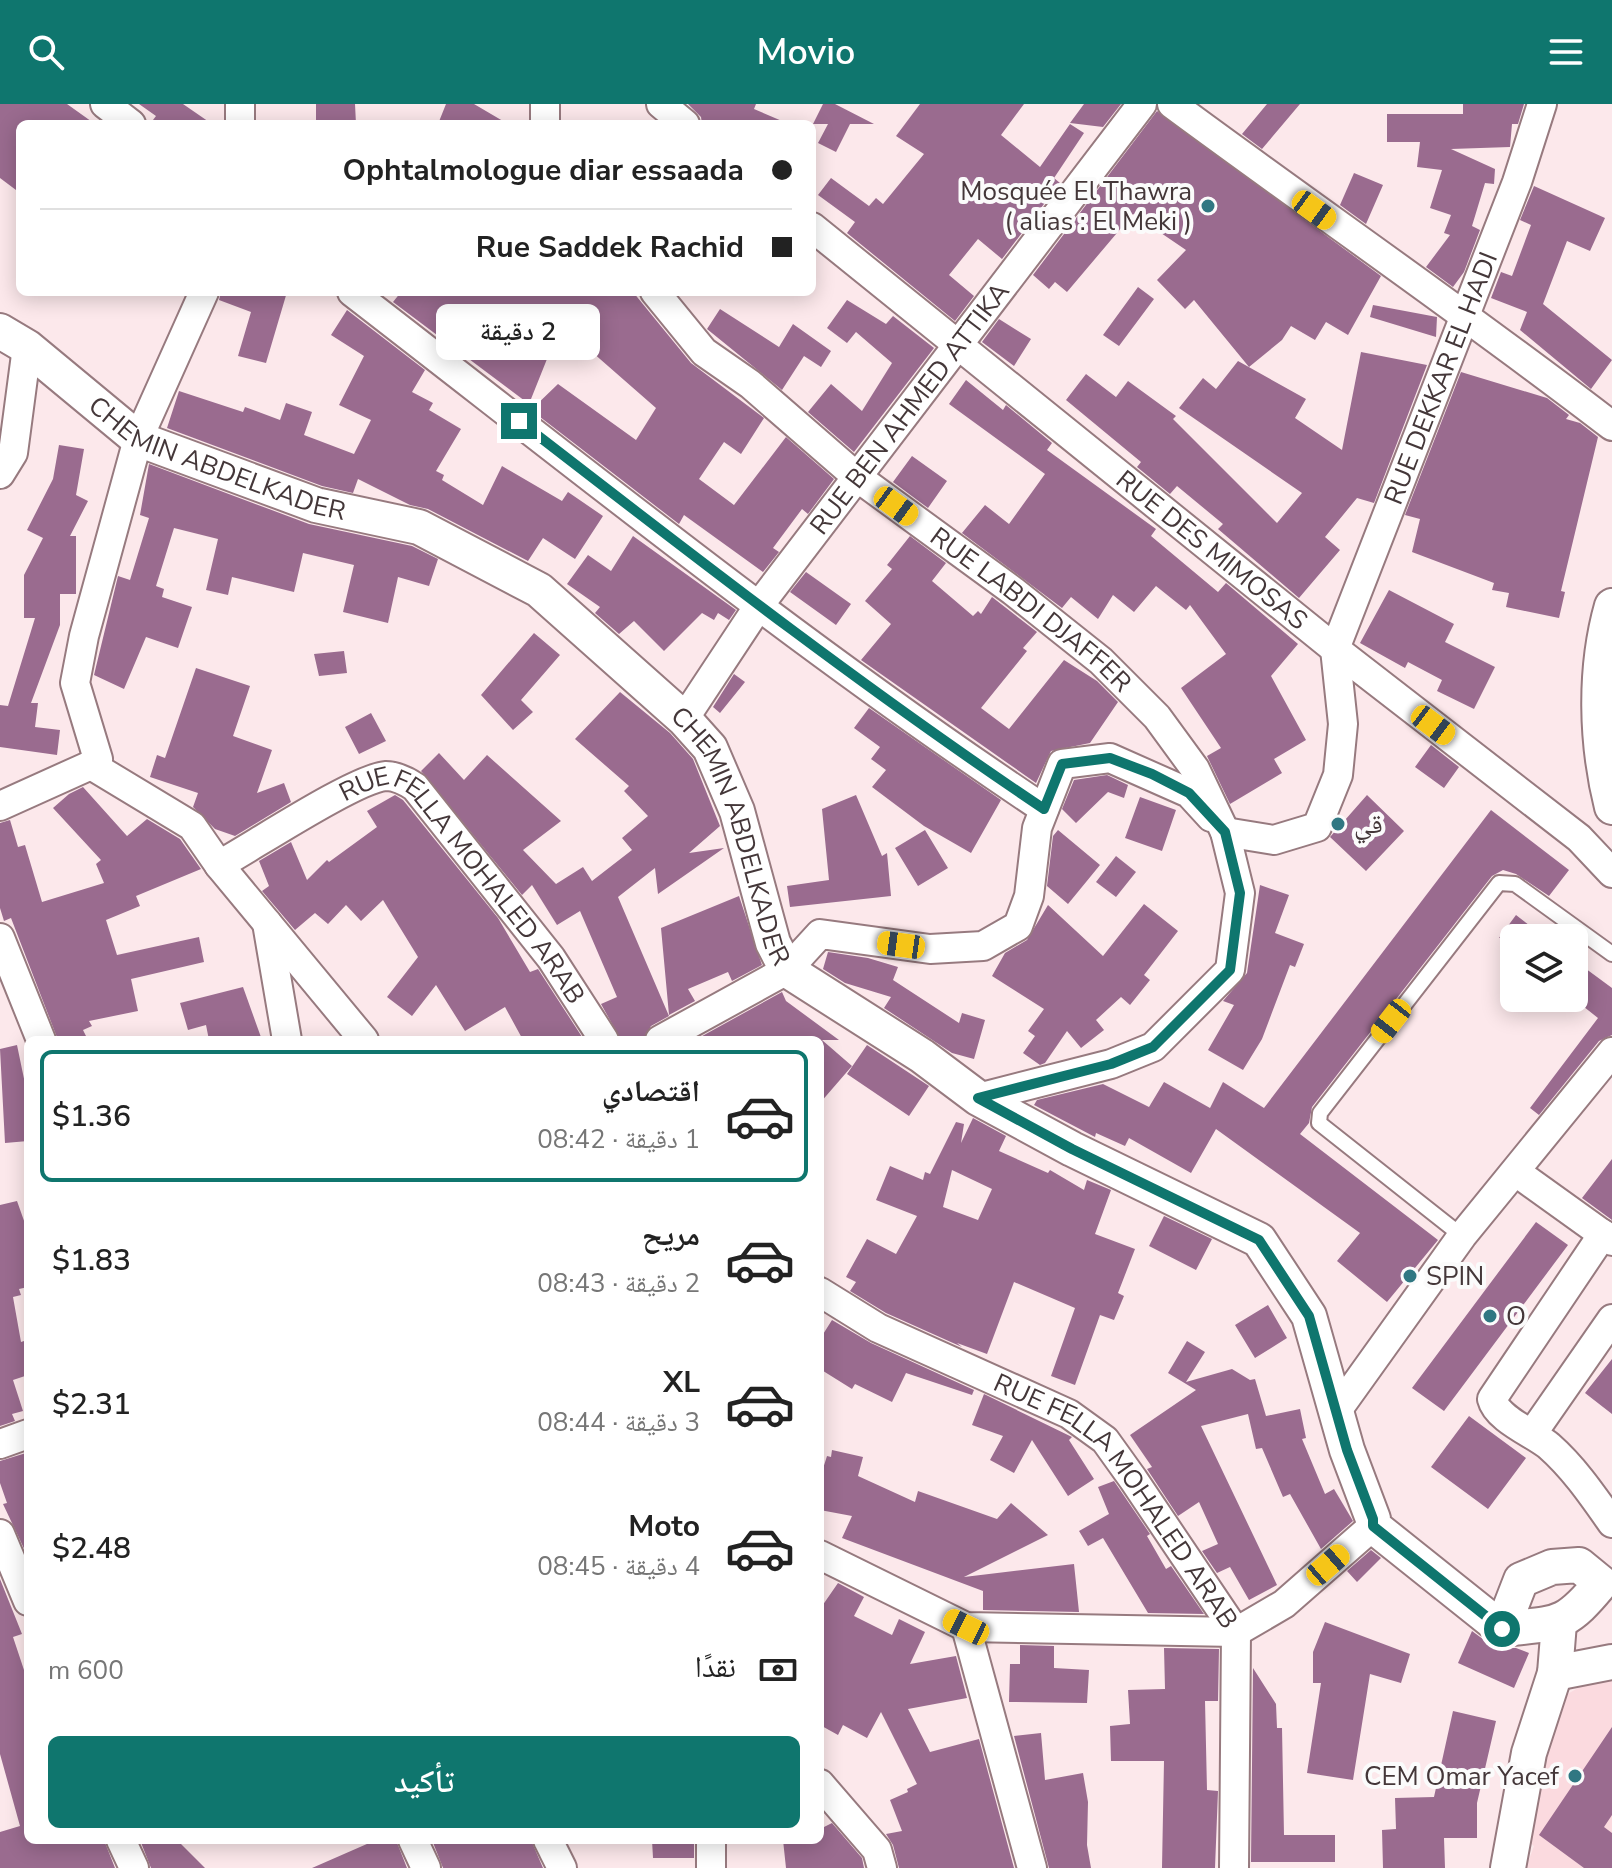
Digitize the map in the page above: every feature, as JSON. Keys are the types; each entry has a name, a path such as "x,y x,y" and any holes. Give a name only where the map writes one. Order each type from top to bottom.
{"street":[{"path":"105,104 126,120"},
{"path":"661,104 680,120"},
{"name":"RUE BEN AHMED ATTIKA","path":"684,719 760,604 1142,104"},
{"path":"1172,104 1338,227 1465,313 1612,426"},
{"name":"RUE DEKKAR EL HADI","path":"1335,649 1517,182 1542,104"},
{"name":"RUE DES MIMOSAS","path":"816,230 1335,649 1579,838 1612,873"},
{"path":"0,806 98,759 75,683 84,636 138,439 202,296"},
{"path":"357,296 954,750 1044,809"},
{"name":"RUE LABDI DJAFFER","path":"658,296 704,352 750,384 857,477 1013,591 1101,661 1157,717 1188,759 1225,832 1240,893 1230,970 1153,1047 1111,1064 978,1098"},
{"path":"0,474 13,453 14,339"},
{"name":"CHEMIN ABDELKADER","path":"14,339 138,439 316,505 419,527 474,553 539,590 684,719 710,748 737,811 773,943 787,970 922,1056 978,1098 1072,1149 1259,1240 1309,1316 1347,1450 1373,1526"},
{"path":"1612,606 1603,638 1606,743 1612,807"},
{"path":"667,1036 787,970 820,934 930,949 983,946 1018,926 1029,896 1030,863 1044,809 1062,764 1110,758 1189,793 1225,832 1274,840 1317,827 1338,775 1340,762 1343,724 1335,649"},
{"path":"91,765 192,826 219,865 361,1036"},
{"name":"RUE FELLA MOHALED ARAB","path":"219,865 360,784 390,776 403,779 415,787 551,958 601,1036"},
{"path":"266,920 286,1036"},
{"path":"0,938 39,1036"},
{"path":"1336,1412 1462,1236 1612,1052"},
{"path":"1516,1172 1607,1238 1493,1395 1493,1404 1570,1468 1612,1523"},
{"name":"RUE FELLA MOHALED ARAB","path":"824,1294 878,1328 1069,1414 1105,1440 1236,1632 1234,1868"},
{"path":"1532,1434 1612,1319"},
{"path":"0,1444 24,1435"},
{"path":"824,1557 966,1627 1236,1632 1284,1604 1373,1526 1502,1629 1559,1623 1576,1613 1606,1578 1579,1565 1552,1567 1521,1580 1502,1629"},
{"path":"0,1534 24,1591"},
{"path":"1508,1868 1529,1753 1555,1673 1559,1623"},
{"path":"966,1627 1032,1868"},
{"path":"1555,1673 1612,1662"},
{"path":"824,1789 877,1850 882,1868"},
{"path":"123,1844 134,1868"},
{"path":"415,1844 426,1868"},
{"path":"550,1844 562,1868"},
{"path":"711,1844 711,1868"}],"lane":[{"path":"1462,1236 1319,1123 1320,1113 1499,883 1515,884 1612,954"}],"shaded area":[{"name":"CEM Omar Yacef","path":"1612,1676 1612,1868 1526,1868 1534,1846 1523,1837 1554,1715 1566,1695 1593,1679"}],"building":[{"path":"0,104 67,104 89,120 16,120 16,190 0,178"},
{"path":"139,104 183,104 206,120 153,120 156,116"},
{"path":"316,104 355,104 356,120 316,120"},
{"path":"446,104 474,104 501,120 440,120"},
{"path":"688,104 756,104 754,109 780,120 701,120"},
{"path":"823,104 835,104 874,124 850,124 836,152 818,143 828,124 816,124"},
{"path":"920,104 1024,104 1001,135 1040,167 1070,124 1084,133 1054,178 1060,183 1002,259 978,239 949,275 974,296 955,321 847,233 855,222 818,195 831,178 869,206 876,198 883,204 924,154 896,136"},
{"path":"1084,104 1121,104 1103,127 1070,123"},
{"path":"1267,104 1300,104 1262,149 1242,134"},
{"path":"1463,104 1524,104 1518,124 1512,124 1510,147 1451,149 1495,169 1494,184 1485,183 1472,226 1480,230 1464,272 1453,287 1426,267 1450,235 1444,233 1451,215 1430,208 1442,170 1417,167 1420,142 1387,142 1387,114 1463,114"},
{"path":"1157,111 1381,276 1348,335 1326,322 1315,340 1291,326 1282,340 1249,367 1194,300 1185,309 1157,280 1186,250 1133,214 1067,292 1055,282 1049,289 1033,275"},
{"path":"1354,173 1383,185 1366,224 1340,205"},
{"path":"1534,186 1605,218 1590,251 1567,241 1543,304 1612,360 1591,389 1520,330 1527,312 1491,298 1501,272 1512,276 1531,225 1520,220"},
{"path":"1138,287 1154,299 1119,346 1103,335"},
{"path":"220,296 286,296 266,363 238,356 251,312 219,300"},
{"path":"398,296 636,296 691,363 764,418 741,454 724,442 699,479 734,505 786,437 834,479 808,514 802,509 773,548 779,552 763,572 684,515 679,524 531,410 558,384 636,440 656,408 592,352 598,346 569,304 529,404 393,302"},
{"path":"847,300 886,324 893,316 934,348 854,452 808,412 831,384 862,411 892,363 856,332 847,343 827,328"},
{"path":"1373,305 1437,317 1436,337 1370,317"},
{"path":"720,309 779,347 793,324 831,351 821,367 804,356 782,390 707,329"},
{"path":"347,310 425,370 412,392 433,403 429,410 461,429 436,471 444,475 442,480 483,505 502,466 562,501 568,492 603,516 575,559 543,538 528,561 428,509 410,505 358,479 353,493 322,486 167,428 179,391 243,412 245,407 280,420 286,403 312,412 304,435 354,454 371,420 339,405 364,356 331,335"},
{"path":"999,319 1031,339 1014,366 982,342"},
{"path":"1361,352 1427,365 1374,503 1357,498 1325,537 1340,550 1299,598 1218,529 1223,524 1177,486 1170,494 1137,467 1141,462 1066,400 1086,374 1116,397 1128,381 1176,416 1173,419 1277,523 1302,493 1179,408 1203,378 1216,389 1238,361 1306,399 1295,418 1342,450"},
{"path":"1461,372 1547,398 1569,415 1566,419 1580,423 1598,437 1561,591 1565,592 1559,618 1506,607 1509,593 1492,590 1494,583 1412,552 1420,519 1405,515"},
{"path":"966,380 1003,410 1006,405 1052,443 1047,450 1156,529 1151,536 1218,592 1226,583 1298,644 1271,676 1306,740 1274,759 1282,773 1230,804 1207,756 1221,748 1181,688 1226,654 1190,605 1186,610 1156,586 1134,612 1113,595 1098,619 1071,597 1062,608 962,533 985,505 1009,524 1045,474 949,404"},
{"path":"59,445 84,449 76,495 88,501 70,536 76,536 76,594 60,594 60,625 31,703 38,703 35,727 60,730 57,755 0,747 0,705 8,706 35,618 24,618 24,575 43,538 27,530 53,479"},
{"path":"912,456 947,481 928,508 893,482"},
{"path":"149,464 309,524 412,546 438,559 429,586 398,577 388,623 343,612 354,565 303,553 294,592 232,577 228,595 206,590 218,539 174,528 156,586 164,589 162,597 192,607 178,648 146,637 124,689 94,675 118,576 130,580 149,518 140,515"},
{"path":"633,536 736,610 729,620 718,613 714,620 702,613 664,651 634,621 619,634 595,613 600,607 567,584 588,555 611,571"},
{"path":"910,536 946,563 932,581 973,616 978,611 981,614 992,597 1037,632 1023,648 1027,651 981,708 1009,729 1064,660 1097,681 1118,702 1090,743 1051,751 1036,783 861,660 891,624 865,601 892,569 887,565"},
{"path":"806,572 851,604 836,625 790,592"},
{"path":"1389,590 1454,624 1445,642 1495,667 1474,709 1437,691 1442,680 1408,662 1405,668 1360,643"},
{"path":"534,633 560,655 521,700 533,712 513,730 481,695"},
{"path":"344,651 347,673 319,676 314,654"},
{"path":"196,668 250,686 233,736 272,750 257,793 284,783 291,802 235,836 215,829 193,807 198,793 150,777 157,755 165,758"},
{"path":"734,674 745,682 720,713 713,707"},
{"path":"620,692 670,733 693,759 720,826 689,853 724,848 658,894 655,868 618,897 669,1016 651,1026 645,1036 619,1036 601,1004 617,997 580,911 557,925 532,885 522,895 421,771 439,753 464,780 487,755 561,821 523,850 556,884 583,867 592,881 632,850 622,838 648,816 624,791 629,786 575,739"},
{"path":"869,708 1001,800 971,853 924,826 872,787 886,770 871,759 880,747 854,728"},
{"path":"371,713 386,741 359,754 345,727"},
{"path":"1431,745 1459,767 1444,788 1415,767"},
{"path":"1107,775 1128,785 1124,798 1108,792 1076,823 1062,809 1074,780"},
{"path":"83,787 127,836 147,819 180,839 201,869 136,896 140,906 106,920 117,955 199,937 204,962 131,979 138,1011 89,1021 92,1026 83,1030 86,1036 56,1036 11,918 4,921 0,908 0,823 10,820 18,847 25,845 42,902 104,883 96,864 101,860 53,808"},
{"path":"395,795 403,800 498,918 530,972 538,969 581,1036 521,1036 505,1007 465,1031 436,985 412,1016 387,997 418,957 383,900 361,921 346,905 328,924 315,913 295,930 262,891 269,886 259,861 291,842 307,880 327,860 329,862 377,827 367,811"},
{"path":"856,795 882,856 887,853 891,896 790,907 787,886 829,880 822,809"},
{"path":"1367,795 1404,831 1366,871 1330,837"},
{"path":"1140,797 1176,810 1162,851 1125,838"},
{"path":"1491,810 1569,870 1549,896 1516,874 1503,870 1492,876 1312,1107 1309,1123 1300,1134 1438,1240 1387,1302 1337,1261 1360,1233 1216,1129 1191,1173 1129,1138 1125,1146 1096,1133 1095,1137 1034,1105 1037,1100 1103,1084 1149,1107 1164,1082 1210,1108 1223,1082 1264,1108"},
{"path":"925,830 948,868 918,886 895,848"},
{"path":"1058,830 1100,865 1068,904 1047,886 1053,836"},
{"path":"1116,856 1136,872 1116,897 1096,882"},
{"path":"1260,885 1289,895 1275,933 1304,944 1295,967 1290,965 1262,1039 1243,1070 1208,1050 1234,1005 1223,1001 1247,973"},
{"path":"739,896 762,965 732,981 728,972 688,989 695,1001 669,1015 661,928"},
{"path":"1144,904 1178,931 1144,975 1150,980 1130,1005 1121,997 1096,1020 1104,1030 1081,1048 1067,1031 1045,1063 1040,1065 1023,1053 1035,1036 1028,1031 1044,1009 992,976 1005,953 1027,940 1048,905 1103,956"},
{"path":"1516,915 1528,924 1509,924"},
{"path":"828,952 868,958 898,967 893,980 959,1023 962,1013 985,1020 974,1059 952,1053 884,1008 891,997 845,983 823,969"},
{"path":"1588,970 1612,988 1612,1035 1599,1041 1539,1115 1530,1108 1598,1018 1588,1010"},
{"path":"243,987 261,1036 208,1036 206,1025 188,1030 180,1003"},
{"path":"782,992 786,1001 839,1040 824,1040 824,1036 702,1036"},
{"path":"824,1042 852,1066 824,1098"},
{"path":"17,1045 24,1079 24,1141 5,1143 0,1049"},
{"path":"867,1045 929,1086 909,1116 847,1074"},
{"path":"973,1118 1006,1136 999,1151 1048,1173 1050,1170 1084,1190 1087,1180 1111,1190 1095,1234 1135,1249 1118,1293 1124,1296 1114,1320 1100,1315 1075,1385 1051,1376 1075,1308 1014,1282 987,1354 957,1343 962,1347 886,1313 850,1291 856,1282 846,1277 867,1239 896,1254 917,1216 876,1200 890,1166 923,1180 925,1172 930,1174 956,1122 964,1124 961,1143","holes":["952,1170 992,1189 978,1220 943,1207"]},
{"path":"1612,1159 1612,1220 1582,1198"},
{"path":"17,1201 24,1221 24,1288 19,1289 21,1295 13,1297 21,1342 24,1341 24,1376 13,1380 23,1411 12,1414 15,1421 0,1426 0,1205"},
{"path":"1164,1216 1212,1239 1196,1270 1149,1246"},
{"name":"O","path":"1536,1222 1568,1245 1444,1411 1412,1388"},
{"path":"1268,1305 1287,1338 1255,1358 1235,1325"},
{"path":"832,1320 871,1343 974,1390 972,1395 906,1373 892,1402 855,1384 852,1389 824,1372 824,1333"},
{"path":"1187,1341 1205,1352 1186,1382 1232,1369 1250,1380 1255,1379 1266,1416 1300,1409 1306,1438 1302,1439 1325,1494 1334,1489 1353,1521 1321,1549 1290,1494 1283,1497 1262,1448 1256,1449 1248,1414 1201,1426 1277,1585 1249,1600 1230,1567 1217,1573 1202,1551 1218,1544 1199,1502 1178,1516 1147,1469 1152,1467 1130,1435 1196,1390 1168,1373"},
{"path":"1612,1359 1612,1414 1585,1393"},
{"path":"984,1394 1072,1437 1069,1440 1094,1479 1068,1496 1032,1440 1014,1473 990,1460 1003,1436 972,1425"},
{"path":"1469,1416 1526,1458 1488,1509 1431,1467"},
{"path":"832,1450 863,1457 858,1476 915,1502 918,1491 997,1519 1011,1503 1048,1535 964,1577 1074,1564 1079,1612 983,1610 983,1591 842,1538 852,1516 824,1511 824,1465 827,1456 831,1457"},
{"path":"24,1454 24,1549 3,1504 7,1503 0,1483 0,1461"},
{"path":"1114,1481 1150,1534 1147,1536 1166,1569 1171,1566 1204,1614 1148,1613 1103,1538 1088,1546 1079,1531 1109,1514 1098,1487"},
{"path":"1371,1550 1381,1558 1357,1582 1347,1571"},
{"path":"0,1579 22,1634 13,1637 24,1670 24,1844 106,1844 115,1868 0,1868 0,1832 20,1826 0,1754"},
{"path":"838,1583 864,1597 854,1616 892,1635 899,1619 925,1632 910,1664 956,1656 967,1698 908,1709 930,1752 979,1739 1014,1868 899,1868 893,1845 886,1834 902,1831 890,1800 917,1784 881,1712 867,1738 843,1725 838,1735 824,1727 824,1603"},
{"path":"1325,1622 1410,1654 1401,1683 1370,1674 1353,1780 1307,1773 1321,1683 1313,1683 1313,1652"},
{"path":"1472,1631 1495,1648 1516,1648 1529,1653 1514,1688 1458,1663"},
{"path":"1020,1645 1054,1646 1054,1668 1089,1670 1087,1703 1009,1702 1010,1664 1020,1664"},
{"path":"1164,1648 1219,1649 1218,1701 1205,1701 1207,1790 1218,1791 1215,1868 1162,1868 1164,1761 1111,1761 1110,1726 1130,1724 1128,1690 1165,1689"},
{"path":"1253,1668 1276,1704 1277,1728 1282,1728 1284,1835 1335,1835 1335,1862 1251,1862"},
{"path":"1453,1711 1496,1721 1477,1803 1477,1838 1444,1838 1445,1868 1383,1868 1382,1830 1396,1829 1395,1798 1434,1797"},
{"path":"1612,1727 1612,1815 1604,1827 1612,1833 1612,1868 1584,1868 1539,1835"},
{"path":"1041,1733 1045,1780 1083,1773 1088,1802 1087,1845 1091,1868 1049,1868 1014,1736"},
{"path":"832,1823 862,1858 864,1868 786,1868 783,1844 824,1844 824,1827"},
{"path":"142,1844 181,1844 205,1868 151,1868"},
{"path":"367,1844 398,1844 407,1868 312,1868"},
{"path":"434,1844 533,1844 543,1868 443,1868"},
{"path":"652,1844 694,1844 694,1858 653,1858"}],"place":[{"name":"Mosquée El Thawra ( alias : El Meki )","path":"1208,206"},
{"name":"قي","path":"1338,824"},
{"name":"SPIN","path":"1410,1276"},
{"name":"O","path":"1490,1316"},
{"name":"CEM Omar Yacef","path":"1575,1776"}],"route":[{"path":"519,421 710,569 954,750 1044,809 1062,764 1110,758 1189,793 1225,832 1240,893 1230,970 1153,1047 1111,1064 978,1098 1072,1149 1259,1240 1309,1316 1347,1450 1373,1526 1502,1629"}]}
